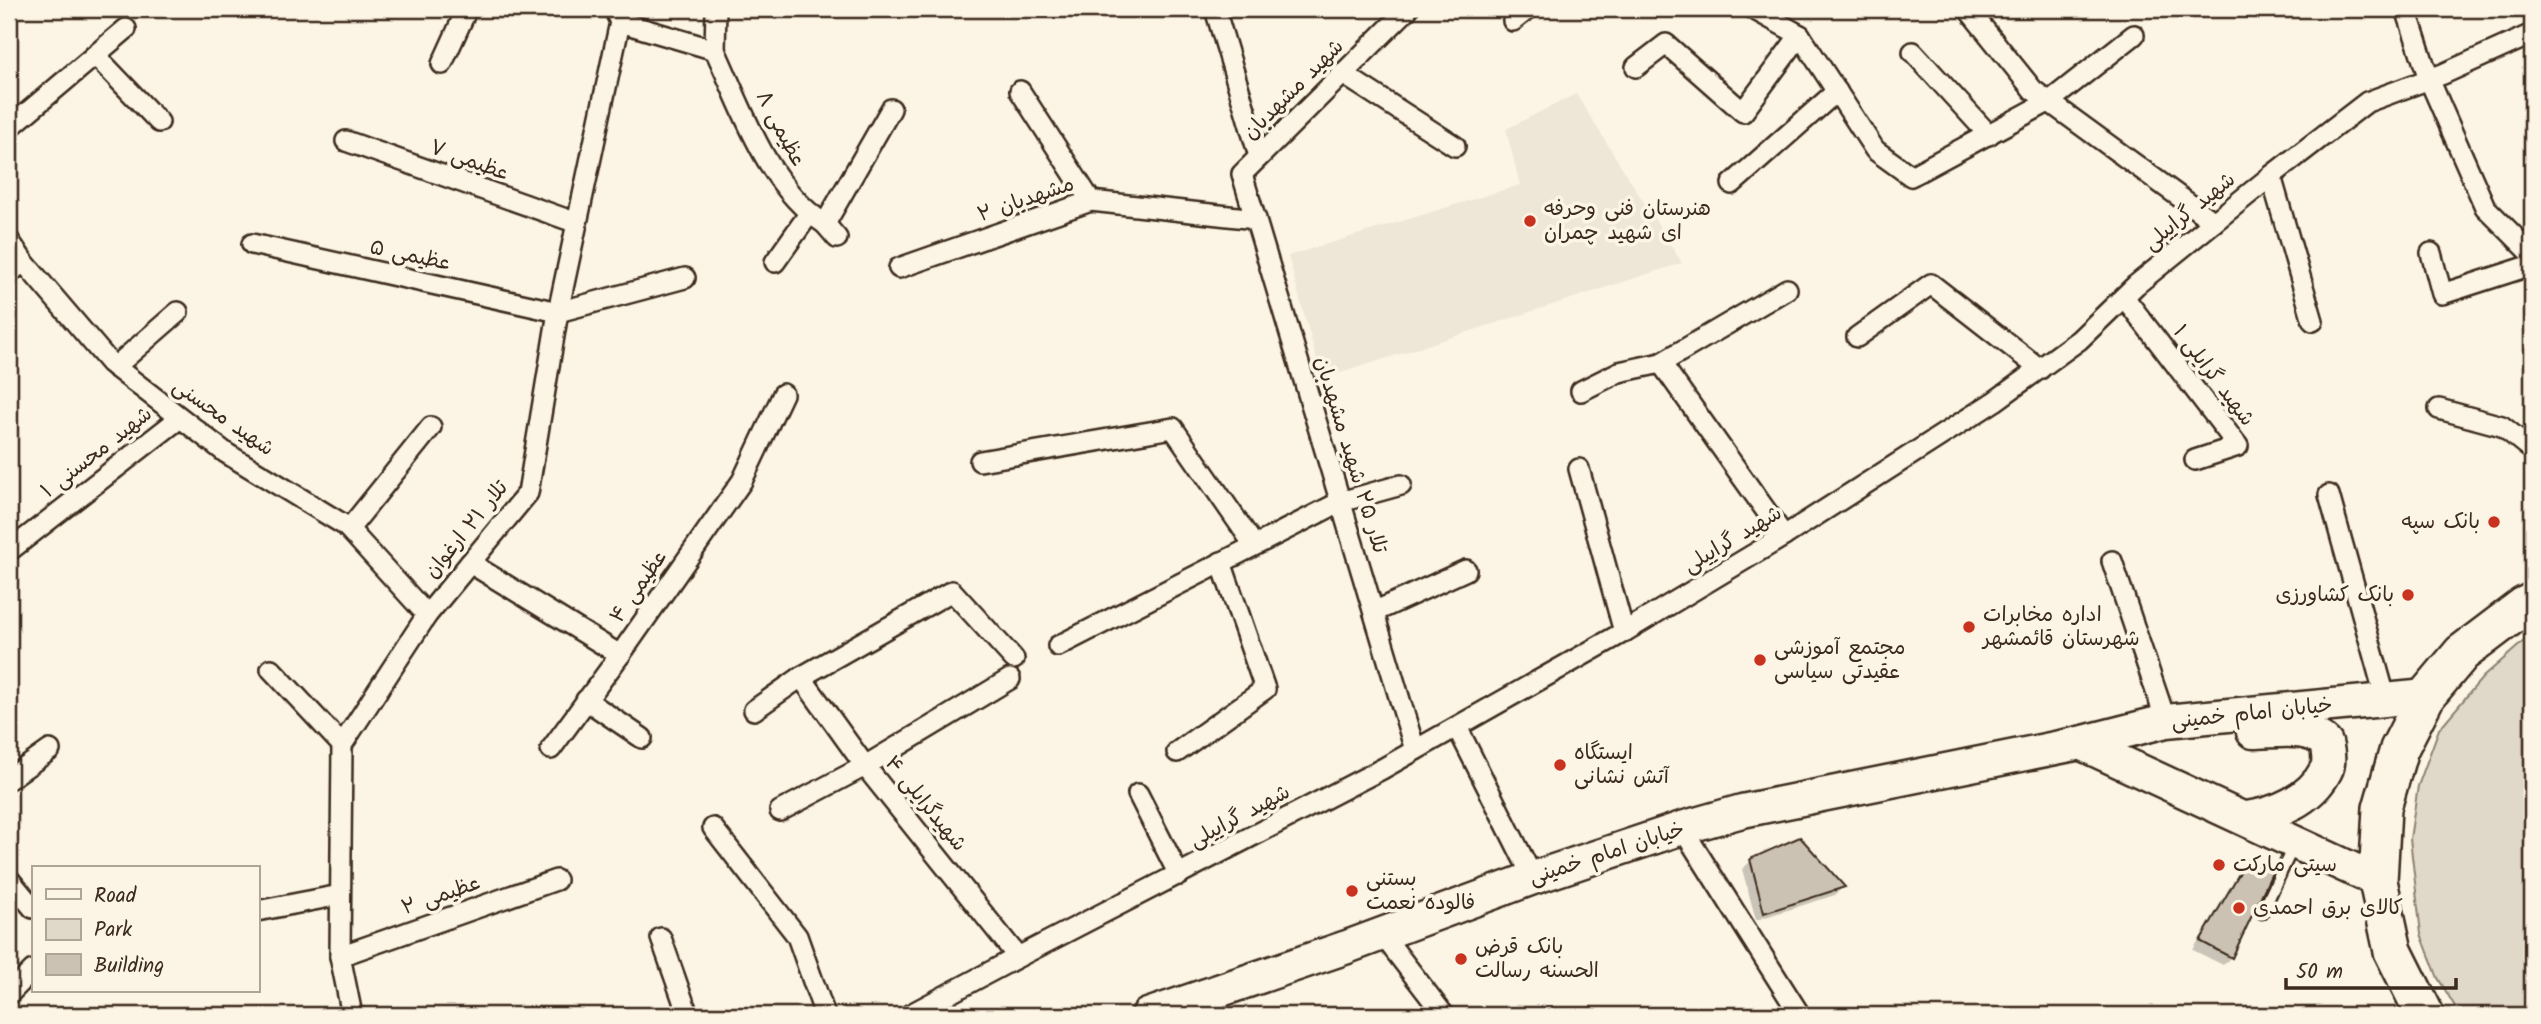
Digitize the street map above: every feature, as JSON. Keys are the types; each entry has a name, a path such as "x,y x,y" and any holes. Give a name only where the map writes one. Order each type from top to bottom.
{"highway":[{"path":"2424,1015 2393,951 2378,881 2382,808 2399,748 2426,696 2462,653 2532,602"}],"main road":[{"name":"خیابان امام خمینی","path":"1148,1015 1382,934 1533,878 1682,828 1742,811 2080,743 2169,721 2426,696"},
{"path":"2169,721 2194,731 2212,734 2297,731 2320,736 2326,743 2327,769 2307,792 2270,815 2246,818"},
{"path":"2080,743 2378,881"}],"street":[{"path":"442,64 467,9"},
{"path":"617,15 715,50 716,9"},
{"path":"1215,9 1259,156"},
{"name":"شهید مشهدبان","path":"1242,173 1408,9"},
{"path":"1754,9 1800,35 1875,150 1911,176 2050,102 2134,35"},
{"path":"1968,9 2033,90 2214,222"},
{"path":"2406,9 2429,79 2485,206 2532,254"},
{"name":"تلار ۲۱ ارغوان","path":"342,745 427,615 528,493 558,312 617,15"},
{"path":"9,128 126,29"},
{"name":"شهید گراییلی","path":"909,1015 1415,750 1624,632 1784,536 1995,401 2079,340 2124,297 2214,222 2367,102 2429,79 2532,34"},
{"path":"1636,67 1666,44 1744,112 1800,35"},
{"name":"عظیمی ۸","path":"715,50 773,173 824,225"},
{"path":"1913,52 1989,135"},
{"path":"95,55 159,122"},
{"path":"1343,74 1455,146"},
{"path":"1020,91 1091,201"},
{"path":"1732,184 1837,91"},
{"path":"775,262 824,225 891,109"},
{"name":"عظیمی ۷","path":"346,141 577,223"},
{"name":"تلار ۲۵ شهید مشهدبان","path":"1242,173 1415,750"},
{"path":"2271,176 2314,320"},
{"name":"مشهدبان ۲","path":"899,268 1091,201 1256,219"},
{"name":"شهید محسنی","path":"9,240 16,267 115,368 226,453 349,529 427,615"},
{"name":"عظیمی ۵","path":"252,244 558,312"},
{"path":"2431,253 2442,295 2532,265"},
{"path":"558,312 685,278"},
{"path":"1857,337 1931,284 2040,369"},
{"path":"1581,391 1619,372 1661,363 1787,289"},
{"name":"شهید گرایلی ۱","path":"2124,297 2238,446 2194,460"},
{"path":"115,368 178,312"},
{"path":"1661,363 1784,536"},
{"name":"عظیمی ۴","path":"470,563 620,655 742,481 783,394"},
{"path":"2439,409 2502,426 2532,450"},
{"name":"شهید محسنی ۱","path":"9,551 180,418"},
{"path":"349,529 431,427"},
{"path":"980,461 1173,428 1254,545"},
{"path":"1580,469 1624,632"},
{"path":"1058,646 1340,502 1401,485"},
{"path":"2329,495 2386,700"},
{"path":"2112,561 2169,721"},
{"path":"1177,752 1265,689 1221,562"},
{"path":"1374,612 1466,570"},
{"path":"754,710 801,677 952,591 1012,669 865,766 780,811"},
{"path":"551,749 620,655"},
{"path":"271,669 342,745 340,956 352,1015"},
{"name":"شهیدگرایلی ۴","path":"801,677 865,766 1018,957"},
{"path":"586,701 642,738"},
{"path":"1457,727 1533,878"},
{"path":"9,779 50,750"},
{"path":"1138,794 1179,875"},
{"path":"713,828 797,936 825,1015"},
{"path":"1682,828 1800,1015"},
{"path":"9,879 32,907"},
{"name":"عظیمی ۲","path":"340,956 556,880"},
{"path":"259,911 341,895"},
{"path":"1382,934 1444,1015"},
{"path":"661,938 688,1015"},
{"path":"9,993 32,971"}],"lane":[{"path":"2262,914 2294,844"}],"shaded area":[{"name":"هنرستان فنی وحرفه ای شهید چمران","path":"1576,94 1682,263 1322,379 1288,256 1520,185 1506,129"}],"green space":[{"path":"2532,634 2532,994 2521,1015 2460,1015 2438,978 2421,934 2410,839 2418,786 2439,729 2483,677"}],"building":[{"path":"1800,837 1845,887 1764,913 1750,859"},
{"name":"کالای برق احمدی","path":"2247,860 2272,873 2232,958 2200,941"}],"place":[{"name":"هنرستان فنی وحرفه ای شهید چمران","path":"1530,221"},
{"name":"بانک سپه","path":"2494,522"},
{"name":"بانک کشاورزی","path":"2408,595"},
{"name":"اداره مخابرات شهرستان قائمشهر","path":"1969,627"},
{"name":"مجتمع آموزشی عقیدتی سیاسی","path":"1760,660"},
{"name":"ایستگاه آتش نشانی","path":"1560,765"},
{"name":"سیتی مارکت","path":"2219,865"},
{"name":"بستنی فالوده نعمت","path":"1352,891"},
{"name":"کالای برق احمدی","path":"2239,908"},
{"name":"بانک قرض الحسنه رسالت","path":"1461,959"}]}
